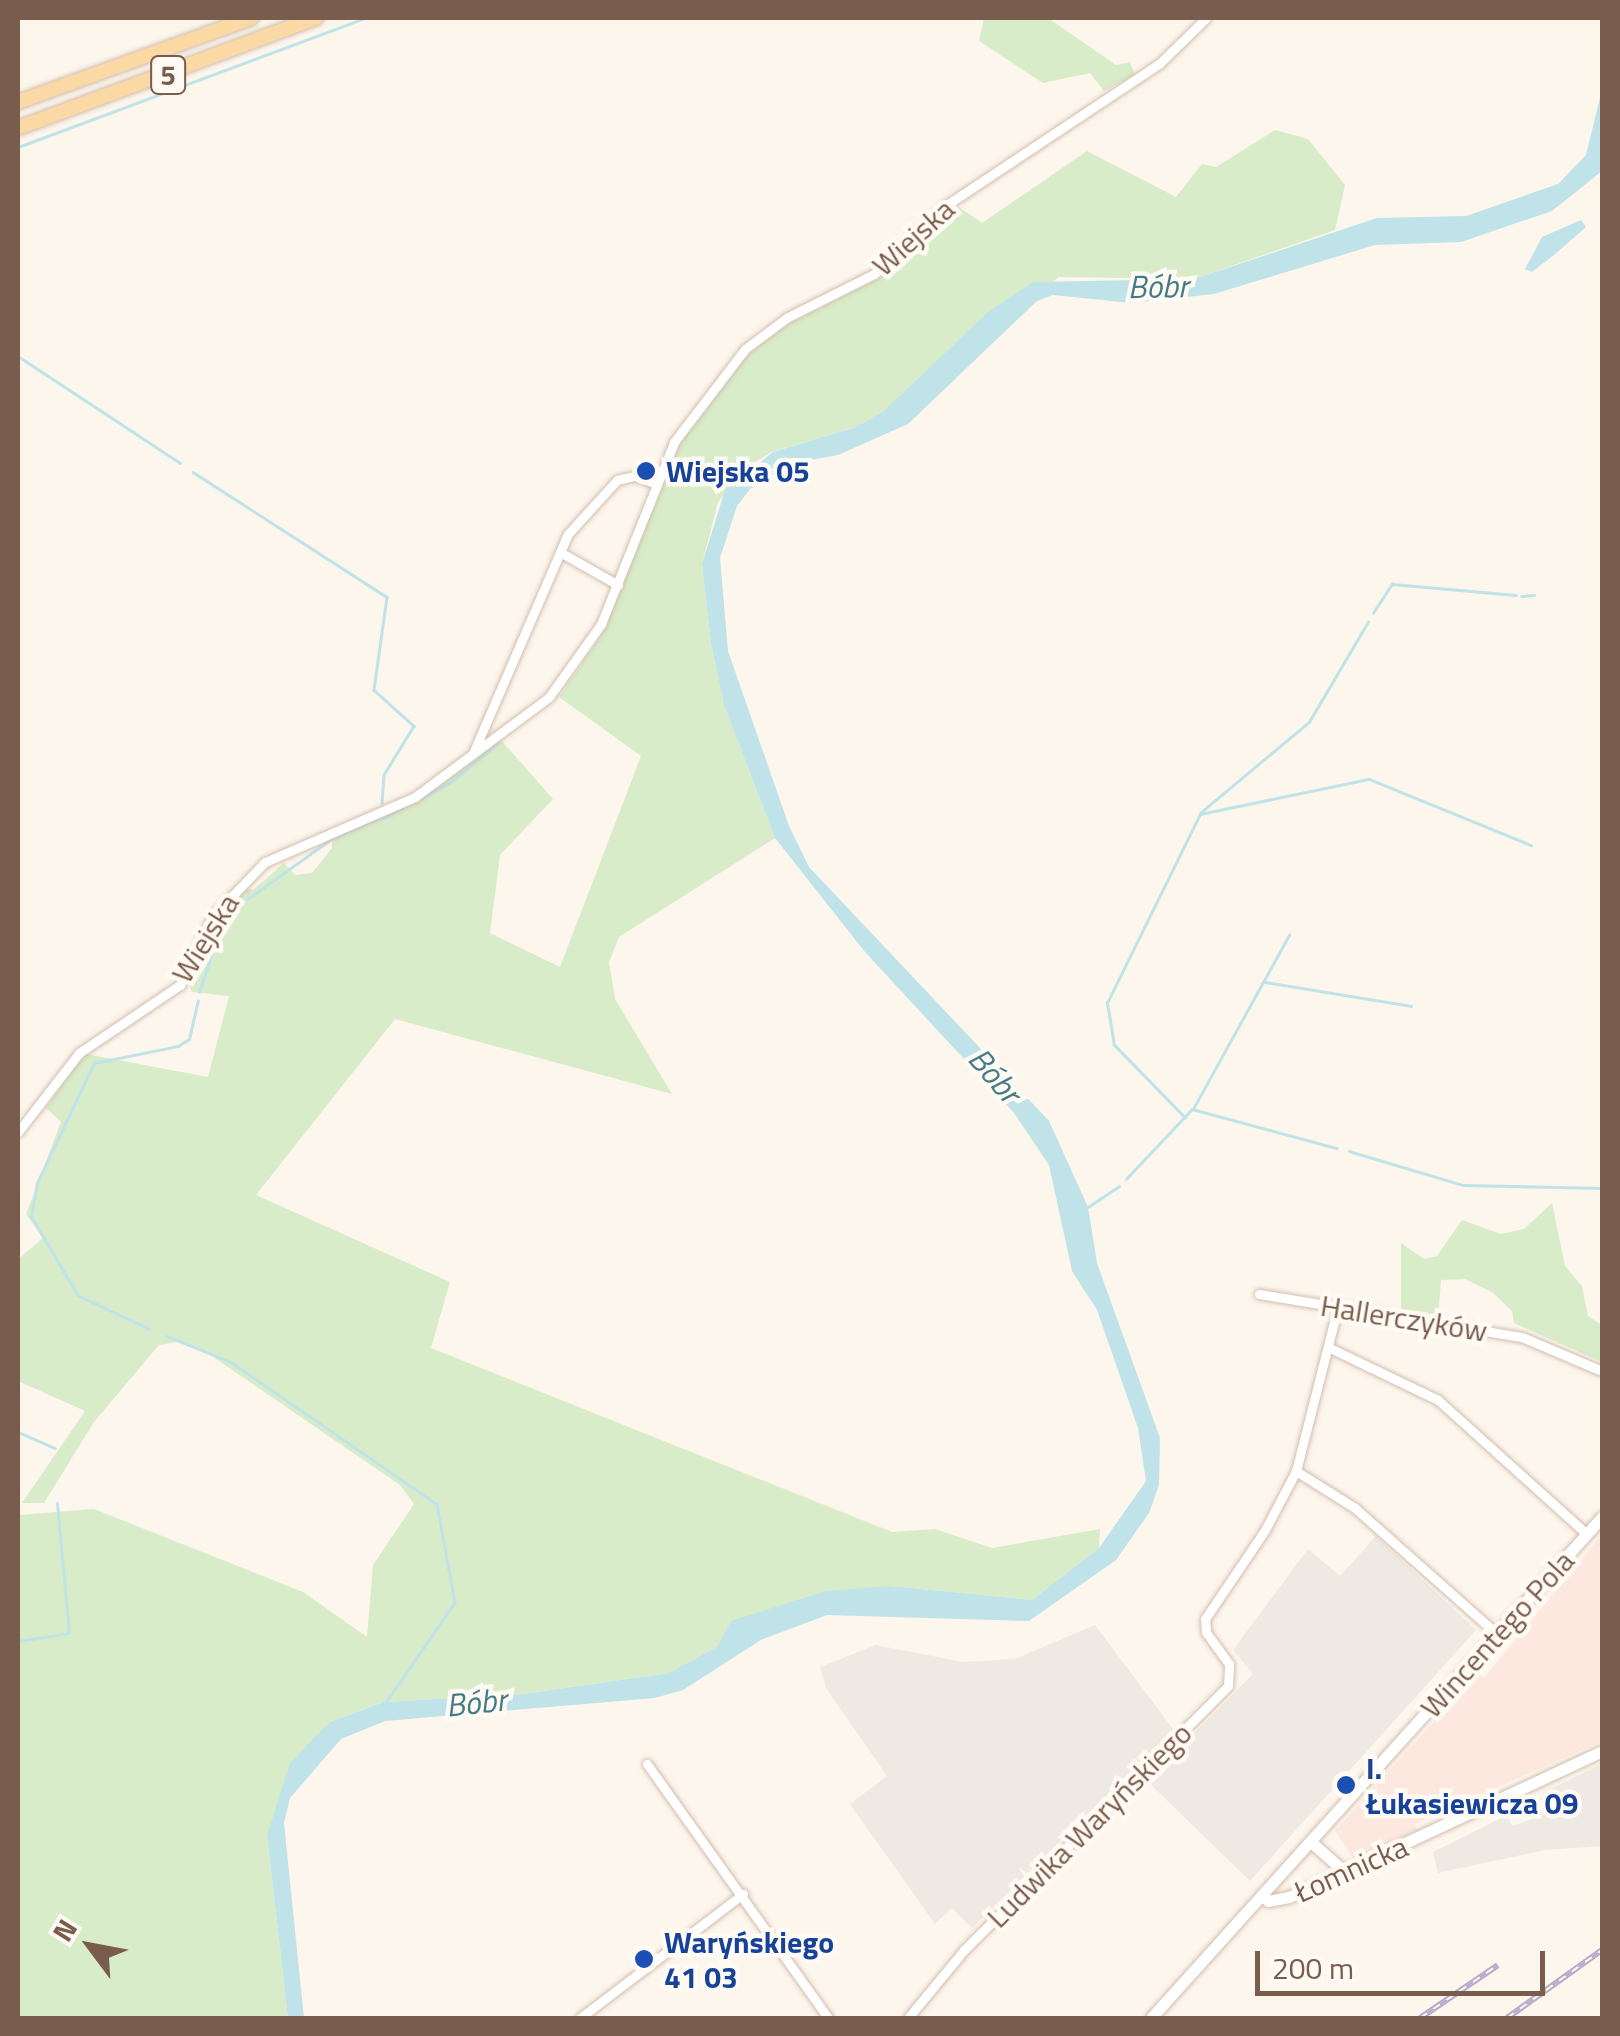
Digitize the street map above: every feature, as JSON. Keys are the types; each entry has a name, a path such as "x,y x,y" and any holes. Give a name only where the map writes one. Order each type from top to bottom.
{"main road":[{"name":"5","path":"18,102 251,18"},
{"name":"5","path":"18,128 316,18"}],"street":[{"name":"Wiejska","path":"18,1132 79,1053 180,986 212,917 238,884 288,850 415,797 568,676 618,585 689,418 744,349 788,317 874,274 944,206 1160,64 1206,18"},
{"name":"Wiejska","path":"473,752 560,552 616,480 635,476 658,484"},
{"path":"560,552 618,585"},
{"name":"Hallerczyków","path":"1259,1294 1337,1310 1360,1306 1522,1337 1602,1371"},
{"path":"1337,1310 1332,1350 1296,1471 1355,1508 1497,1634"},
{"path":"1332,1350 1438,1400 1587,1534"},
{"name":"Ludwika Waryńskiego","path":"908,2018 964,1950 1223,1692 1229,1664 1204,1625 1296,1471"},
{"name":"Wincentego Pola","path":"1151,2018 1602,1517"},
{"name":"Łomnicka","path":"1262,1895 1278,1901 1602,1751"},
{"path":"646,1764 743,1894 828,2018"},
{"path":"1311,1842 1345,1872"},
{"path":"580,2018 743,1894"}],"shaded area":[{"path":"1602,1535 1602,1741 1415,1824 1417,1830 1354,1860 1335,1831 1478,1673 1484,1678"},
{"path":"1376,1536 1476,1630 1250,1881 1147,1781 1253,1674 1233,1650 1308,1549 1340,1576"},
{"path":"1095,1625 1173,1729 972,1928 952,1908 935,1924 850,1804 887,1776 826,1688 820,1667 876,1645 963,1662 1015,1659"},
{"path":"1602,1764 1602,1846 1545,1850 1438,1873 1433,1852 1507,1815 1512,1826 1541,1816 1537,1803 1544,1792"}],"green space":[{"path":"984,18 1048,18 1116,65 1130,62 1135,75 1104,91 1090,73 1043,83 979,41"},
{"path":"1275,130 1308,139 1345,185 1335,230 1194,279 1059,277 884,411 856,427 772,452 750,465 718,502 702,564 711,644 724,705 775,838 619,937 609,962 615,999 672,1094 395,1019 256,1195 450,1282 431,1348 892,1532 935,1529 992,1548 1100,1529 1099,1548 1032,1600 891,1586 718,1646 669,1673 523,1694 382,1702 330,1722 267,1835 288,2018 18,2018 18,1515 94,1509 303,1592 367,1637 373,1565 414,1504 400,1485 200,1348 176,1342 159,1345 94,1422 44,1503 22,1503 85,1411 18,1381 18,1259 43,1238 26,1214 61,1122 46,1108 86,1054 208,1077 229,996 192,992 188,983 213,928 243,888 253,890 284,863 295,875 312,873 332,848 332,836 415,802 501,740 553,799 500,855 490,933 560,967 641,756 559,697 602,634 680,444 707,398 770,333 878,279 956,205 982,223 1087,151 1176,197 1202,164 1216,167"},
{"path":"1552,1203 1565,1266 1582,1286 1588,1316 1602,1325 1602,1362 1514,1323 1512,1311 1492,1292 1465,1279 1441,1280 1438,1318 1401,1309 1401,1243 1424,1259 1437,1256 1462,1220 1501,1234 1524,1229"}],"water":[{"name":"Bóbr","path":"1602,89 1602,171 1552,211 1461,242 1375,245 1214,294 1131,303 1053,295 1037,301 908,424 838,455 794,463 750,489 737,506 720,558 728,651 789,826 809,867 1049,1121 1088,1207 1097,1263 1160,1438 1159,1485 1149,1513 1116,1560 1029,1621 827,1615 761,1640 683,1690 655,1698 385,1721 341,1739 290,1798 284,1823 304,2018 288,2018 267,1835 290,1763 330,1722 383,1702 523,1694 669,1673 718,1646 731,1621 826,1591 891,1586 1032,1600 1099,1548 1146,1481 1138,1428 1097,1310 1072,1271 1049,1165 1014,1113 865,952 775,838 724,705 711,644 702,564 725,490 773,452 856,427 884,411 987,313 1033,282 1194,279 1377,218 1466,216 1558,184 1586,155"},
{"path":"1581,220 1586,227 1554,255 1532,272 1525,269 1542,237"}],"waterway":[{"path":"18,147 365,18"},
{"path":"18,356 180,463"},
{"path":"193,472 387,597 374,690 414,726 384,775 382,803"},
{"path":"1373,613 1392,584 1516,595"},
{"path":"1521,596 1534,595"},
{"path":"1200,813 1309,722 1368,622"},
{"path":"384,818 451,782 498,743"},
{"path":"1185,1118 1114,1045 1107,1003 1200,814 1369,779 1531,845"},
{"path":"199,992 221,927 242,903 331,839 381,817"},
{"path":"1193,1109 1289,935"},
{"path":"1265,982 1411,1006"},
{"path":"149,1329 78,1296 31,1217 37,1183 94,1063 178,1046 189,1039 198,1001"},
{"path":"1126,1179 1192,1109 1337,1148"},
{"path":"1349,1151 1463,1185 1602,1188"},
{"path":"1088,1207 1119,1186"},
{"path":"167,1336 231,1362 437,1504 455,1603 385,1704"},
{"path":"18,1432 55,1448"},
{"path":"18,1641 69,1633 57,1504"}],"railway":[{"path":"1507,2018 1602,1950"},
{"path":"1420,2018 1498,1965"}],"place":[{"name":"Wiejska 05","path":"646,471"},
{"name":"I. Łukasiewicza 09","path":"1346,1785"},
{"name":"Waryńskiego 41 03","path":"644,1959"}]}
